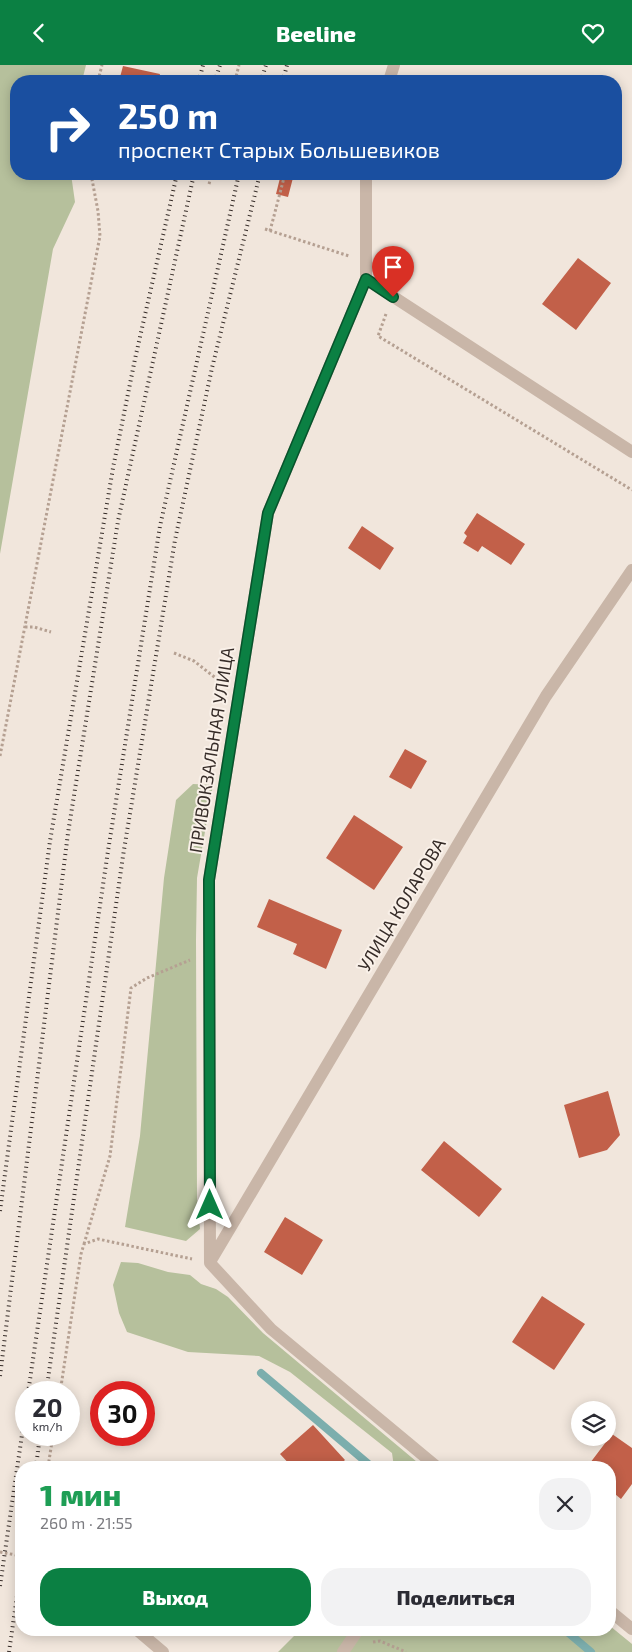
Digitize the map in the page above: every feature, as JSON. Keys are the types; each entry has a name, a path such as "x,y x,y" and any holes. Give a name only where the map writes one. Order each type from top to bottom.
{"street":[{"name":"ПРИВОКЗАЛЬНАЯ УЛИЦА","path":"210,1263 209,880 268,513 366,279 366,180"},
{"path":"366,279 632,452"},
{"name":"УЛИЦА КОЛАРОВА","path":"210,1263 546,696 632,570"},
{"path":"210,1263 271,1329 431,1461"},
{"path":"616,1616 632,1629"},
{"path":"144,1636 163,1652"},
{"path":"345,1649 354,1636"}],"path":[{"path":"0,756 100,236 92,180"},
{"path":"209,184 210,180"},
{"path":"270,231 283,180"},
{"path":"264,229 366,262"},
{"path":"393,297 378,336 632,490"},
{"path":"25,627 51,631"},
{"path":"174,653 194,661 239,695"},
{"path":"62,1381 84,1244 110,1157 131,988 147,978 186,961 209,954"},
{"path":"84,1244 98,1239 210,1263"},
{"path":"49,1461 51,1446"},
{"path":"0,1552 15,1556"},
{"path":"345,1649 380,1641 406,1652"}],"green space":[{"path":"0,65 86,65 84,75 10,75 10,180 72,180 75,202 53,249 0,554"},
{"path":"193,784 213,785 197,878 197,1198 200,1229 186,1241 125,1227 140,1136 164,878 176,800"},
{"path":"121,1262 138,1263 168,1272 190,1275 201,1284 216,1289 228,1297 263,1333 416,1461 393,1461 392,1453 290,1372 259,1356 188,1352 127,1332 119,1313 113,1285"},
{"path":"616,1631 632,1644 632,1652 278,1652 294,1636 616,1636"}],"building":[{"path":"123,66 160,74 160,75 121,75"},
{"path":"280,180 292,180 288,197 276,194"},
{"path":"578,258 611,283 576,330 542,304"},
{"path":"477,513 525,544 511,565 482,546 478,552 463,543 467,536 464,533"},
{"path":"362,526 394,548 380,570 348,548"},
{"path":"405,749 427,761 411,789 389,777"},
{"path":"354,815 403,847 374,890 326,858"},
{"path":"269,899 342,930 326,969 293,954 297,944 257,927"},
{"path":"608,1091 620,1135 607,1150 579,1158 564,1105"},
{"path":"444,1141 502,1189 479,1217 421,1170"},
{"path":"285,1217 323,1240 302,1275 264,1252"},
{"path":"542,1296 585,1324 554,1370 512,1342"},
{"path":"313,1425 345,1460 286,1461 280,1454"},
{"path":"616,1437 632,1448 632,1484 621,1499 616,1495 616,1461 592,1461 603,1446 616,1446"}],"waterway":[{"path":"261,1373 365,1461"},
{"path":"572,1636 591,1652"}],"railway":[{"path":"200,75 203,65"},
{"path":"217,75 220,65"},
{"path":"263,75 266,65"},
{"path":"284,75 287,65"},
{"path":"0,1211 50,841 113,468 135,359 176,180"},
{"path":"0,1376 68,833 118,521 193,180"},
{"path":"30,1381 108,851 160,526 238,180"},
{"path":"48,1381 123,856 175,540 212,368 259,180"},
{"path":"18,1461 20,1446"},
{"path":"37,1461 39,1446"},
{"path":"0,1586 15,1483"},
{"path":"9,1652 15,1610"}],"route":[{"path":"210,1205 209,880 268,513 366,279 393,297"}]}
